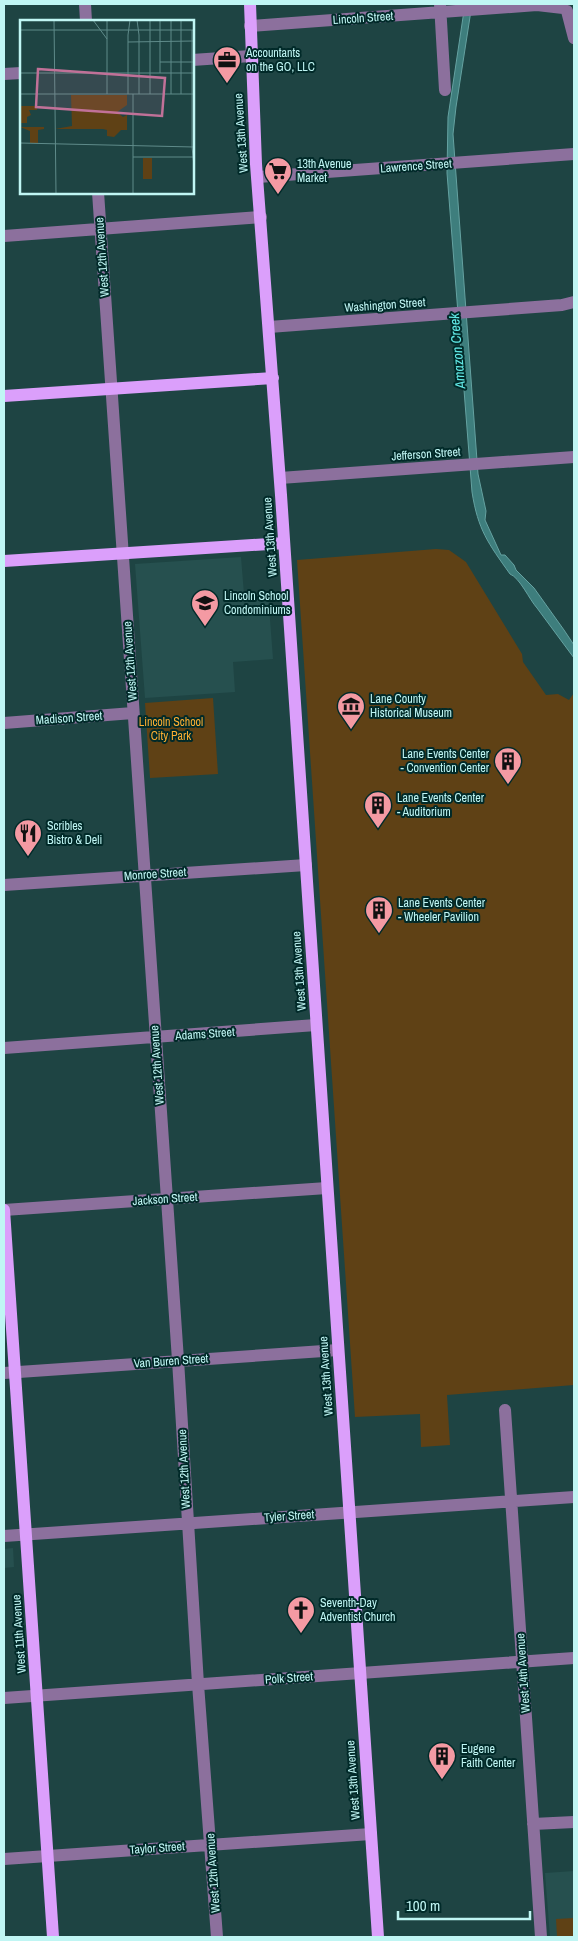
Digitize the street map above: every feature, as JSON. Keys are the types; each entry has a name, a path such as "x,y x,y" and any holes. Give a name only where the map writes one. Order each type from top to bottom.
{"main road":[{"name":"West 13th Avenue","path":"250,4 258,177 378,1937"},
{"path":"4,396 273,378"},
{"path":"4,561 284,543"},
{"name":"West 11th Avenue","path":"4,1210 9,1372 26,1534 53,1937"}],"street":[{"path":"85,4 86,20"},
{"name":"Lincoln Street","path":"250,26 440,8 468,10 540,5 567,8"},
{"path":"440,8 445,90"},
{"path":"567,8 574,38"},
{"path":"574,33 574,46"},
{"path":"194,60 251,56"},
{"path":"4,74 20,73"},
{"name":"Lawrence Street","path":"258,177 574,154"},
{"name":"West 12th Avenue","path":"98,194 178,1360 198,1684 217,1937"},
{"path":"4,236 261,217"},
{"name":"Washington Street","path":"269,328 570,305"},
{"name":"Jefferson Street","path":"280,478 574,457"},
{"name":"Madison Street","path":"4,723 134,713"},
{"name":"Monroe Street","path":"4,885 306,865"},
{"name":"Adams Street","path":"4,1048 316,1025"},
{"name":"Jackson Street","path":"4,1210 327,1188"},
{"name":"Van Buren Street","path":"9,1372 338,1350"},
{"name":"West 14th Avenue","path":"505,1410 541,1937"},
{"name":"Tyler Street","path":"4,1536 574,1497"},
{"name":"Polk Street","path":"4,1698 574,1658"},
{"path":"533,1824 574,1822"},
{"name":"Taylor Street","path":"4,1859 371,1834"}],"shaded area":[{"path":"465,4 472,4 453,134 478,474 486,511 485,520 501,555 505,555 516,570 534,588 574,645 574,658 521,584 510,574 490,544 485,536 474,505 447,173 448,117"},
{"name":"Lincoln School Condominiums","path":"241,557 244,594 268,593 273,659 233,662 235,692 145,698 135,564"},
{"path":"13,1548 14,1567 4,1568 4,1549"},
{"path":"574,1871 574,1937 550,1937 545,1873"}],"green space":[{"path":"436,549 449,550 466,562 522,654 523,662 546,695 558,694 569,700 574,693 574,1385 447,1395 450,1445 421,1447 420,1414 355,1417 297,560"},
{"name":"Lincoln School City Park","path":"213,698 218,774 150,778 145,703"},
{"path":"574,1918 574,1937 557,1937 556,1919"}],"place":[{"name":"Accountants on the GO, LLC","path":"227,84"},
{"name":"13th Avenue Market","path":"278,195"},
{"name":"Lincoln School Condominiums","path":"205,627"},
{"name":"Lane County Historical Museum","path":"351,730"},
{"name":"Lane Events Center - Convention Center","path":"508,785"},
{"name":"Lane Events Center - Auditorium","path":"378,829"},
{"name":"Scribles Bistro & Deli","path":"28,857"},
{"name":"Lane Events Center - Wheeler Pavilion","path":"379,934"},
{"name":"Seventh-Day Adventist Church","path":"301,1634"},
{"name":"Eugene Faith Center","path":"442,1780"}],"water label":[{"name":"Amazon Creek","path":"457,351"}]}
